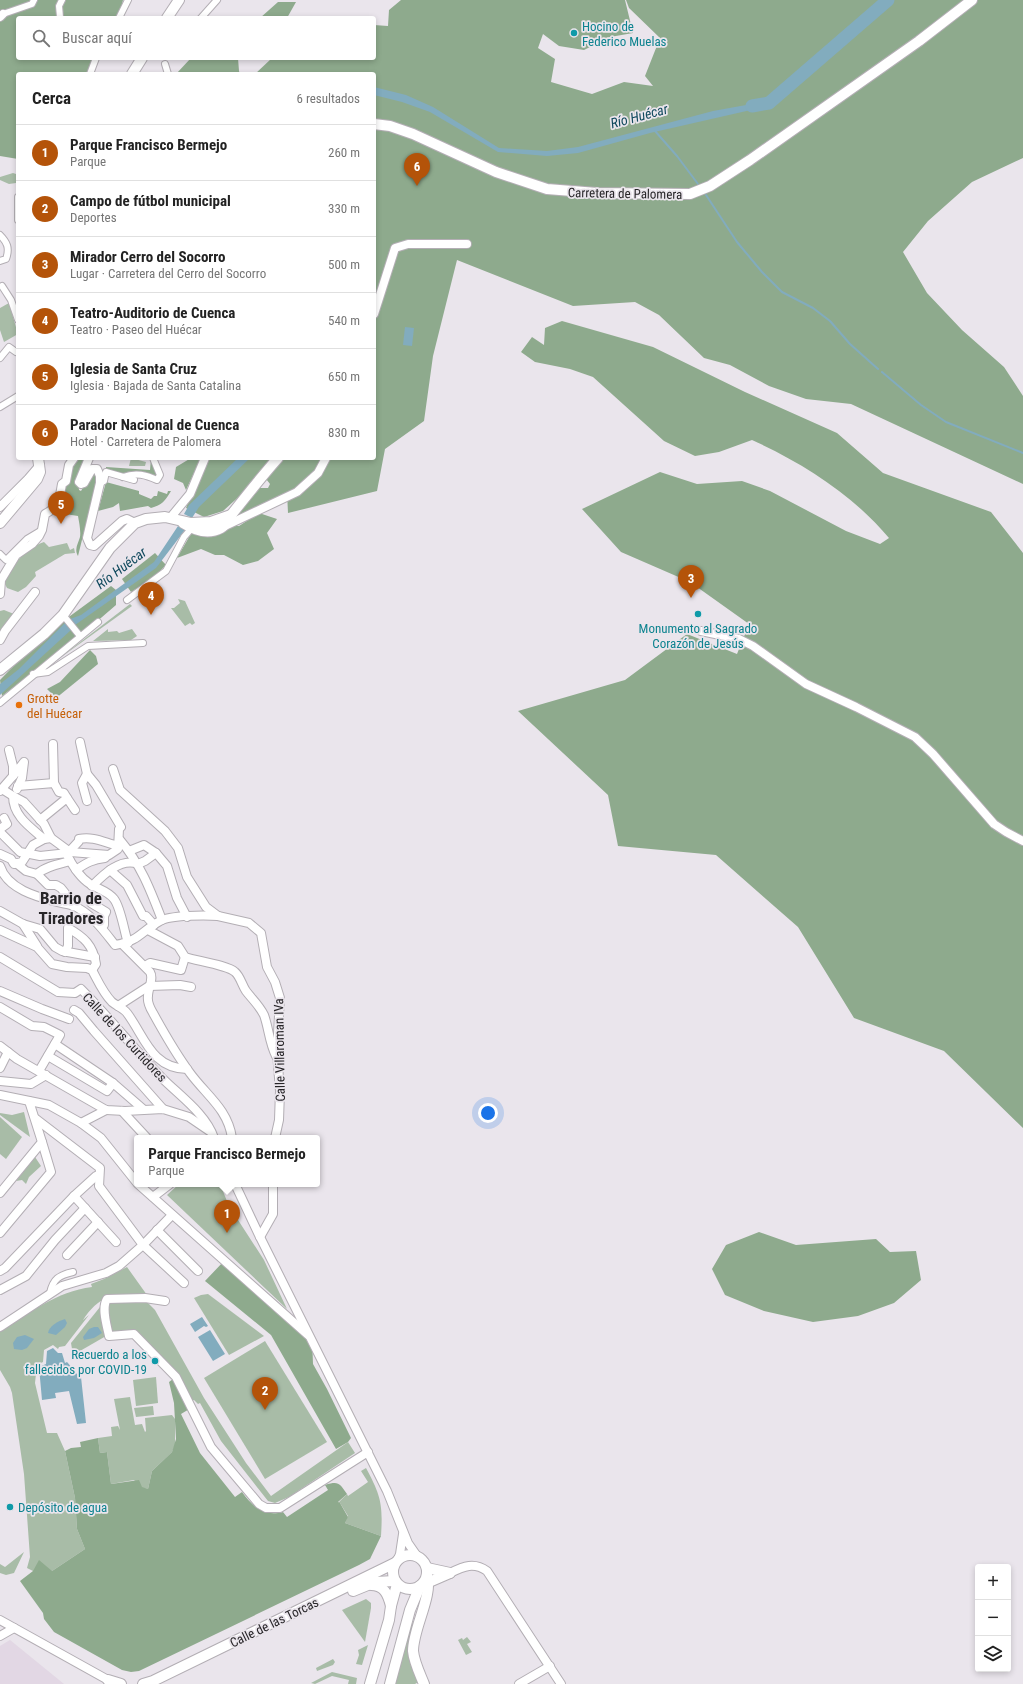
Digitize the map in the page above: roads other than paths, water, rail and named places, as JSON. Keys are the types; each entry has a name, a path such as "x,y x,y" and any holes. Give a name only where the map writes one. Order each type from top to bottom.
{"street":[{"path":"2,15 32,4 34,0"},
{"path":"60,16 59,6 62,0"},
{"path":"120,16 128,0"},
{"path":"168,16 179,0"},
{"path":"204,16 217,0"},
{"name":"Carretera de Palomera","path":"376,124 390,126 418,136 496,172 547,190 590,193 690,194 710,186 745,163 923,39 972,0"},
{"path":"91,72 95,60"},
{"path":"133,72 141,60"},
{"path":"0,235 7,242 9,252 6,259 0,261"},
{"path":"376,308 396,248 408,244 467,244"},
{"path":"1,284 11,300 16,314"},
{"path":"0,358 9,348 16,352"},
{"path":"0,407 16,397"},
{"path":"0,594 1,580 16,555 32,544 42,530 45,514 55,508 58,503 62,484 66,481 69,465 73,460"},
{"path":"88,460 79,482 81,484 84,483 89,473 95,468 99,472 100,483 87,538 90,545 94,546 122,521 127,520 135,523"},
{"path":"123,477 130,474 144,474 157,480 160,474 154,460"},
{"path":"173,518 190,494 204,460"},
{"path":"223,527 276,460"},
{"path":"0,670 64,617 110,548 135,523 146,519 173,518 192,525 205,532 216,530 297,492 318,473 325,460"},
{"path":"0,507 28,479 39,461"},
{"path":"0,523 37,480 40,472 39,461"},
{"path":"100,483 104,481 106,472 134,480"},
{"path":"127,600 166,571 192,525 211,522 232,515"},
{"path":"0,554 6,560 27,539 42,530"},
{"path":"0,640 5,631 35,592"},
{"path":"64,617 78,634"},
{"path":"0,704 78,634 98,622"},
{"path":"701,631 740,639 759,650 806,684 915,737 933,754 994,824 1023,841"},
{"path":"33,674 48,672 88,646 144,643"},
{"path":"76,870 87,862 94,859 105,858 118,850 119,829 121,827 119,821 96,785 87,774 80,742"},
{"path":"53,744 54,783 60,792 64,793 75,810"},
{"path":"9,750 13,766 13,776"},
{"path":"48,839 44,824 24,802 14,797 2,788 24,762 22,778 18,786 14,797 13,801 22,820 48,839 68,852"},
{"name":"Calle Villaroman IVa","path":"113,769 120,790 165,830 178,848 187,877 206,907 218,916 249,923 261,933 267,967 275,982 280,998 277,1058 280,1091 279,1120 276,1135"},
{"path":"87,774 82,783 87,801"},
{"path":"18,786 54,783"},
{"path":"40,820 67,798"},
{"path":"0,829 7,824 4,818"},
{"path":"0,832 20,852 28,854 40,856 68,852 109,855"},
{"path":"16,864 22,862 33,845 48,839"},
{"path":"76,839 99,839 119,843 129,851 138,864 151,889 162,920"},
{"path":"76,839 68,852 70,862 84,880 92,886 103,890 114,899 119,911 122,944 145,966 152,975 148,999 150,1007 187,1069 224,1113 231,1135"},
{"path":"76,839 96,853"},
{"path":"13,845 1,854 11,859 14,864 26,871 37,874 48,884 56,885 61,888 73,906"},
{"path":"129,851 144,845 156,853 167,866 177,898 187,917"},
{"path":"92,886 110,870 120,865 134,863 138,864 156,853"},
{"path":"37,874 41,870 49,867 70,862"},
{"path":"0,866 4,876 20,888 50,900 79,908 102,927 115,945 135,940 162,920 200,915 218,916"},
{"path":"110,870 128,885 144,916 146,916 151,928 178,946 185,957 222,966 236,972 246,991 259,1006 264,1017 271,1045 277,1058"},
{"path":"91,903 106,912 104,916 104,925 102,927"},
{"path":"0,911 23,924 40,930 55,947 65,952 95,957"},
{"path":"23,924 37,947 52,964 67,967 87,968 92,970 110,999 127,1013 140,1035 156,1056 173,1067 187,1069"},
{"path":"65,952 68,946 68,928 81,936 89,944 95,957 96,964 92,970"},
{"path":"0,930 37,947"},
{"name":"Calle de los Curtidores","path":"0,957 58,992 75,993 81,989 116,1025 161,1077 207,1122 214,1135"},
{"path":"145,966 150,963 181,970 185,957"},
{"path":"118,1006 149,986 180,985 191,987"},
{"path":"0,991 42,1010 69,1019"},
{"path":"0,1007 32,1026 44,1027 60,1035 48,1056 43,1073 31,1084 0,1081"},
{"path":"74,1010 79,1013 163,1109"},
{"path":"55,1044 113,1083 143,1109"},
{"path":"0,1046 17,1059 106,1110 122,1111 163,1109 189,1117 213,1135"},
{"path":"0,1068 8,1052"},
{"path":"48,1056 107,1091 113,1083"},
{"path":"0,1095 49,1105 81,1123 101,1138 134,1180"},
{"path":"0,1233 52,1172 29,1101"},
{"path":"81,1123 106,1110"},
{"path":"122,1111 144,1135"},
{"path":"36,1119 100,1168 99,1186 143,1245 184,1283"},
{"path":"0,1193 42,1142"},
{"path":"0,1271 5,1268 74,1196 99,1175"},
{"path":"141,1187 312,1338"},
{"path":"153,1197 166,1187"},
{"path":"236,1187 387,1491 408,1543 417,1556 424,1562 425,1578 413,1649 424,1684"},
{"path":"260,1237 273,1214 274,1187"},
{"path":"74,1196 116,1242"},
{"path":"0,1290 26,1276 55,1240 85,1208"},
{"path":"0,1327 50,1293 67,1285 106,1274 127,1260 172,1215"},
{"path":"67,1255 98,1222"},
{"path":"158,1230 198,1271"},
{"path":"50,1293 52,1284 56,1279 64,1274 73,1272"},
{"path":"165,1301 145,1298 107,1300 105,1310 109,1336 134,1334 176,1377 211,1447 259,1504 273,1509 280,1508 368,1452"},
{"path":"370,1684 389,1620 396,1583 392,1571 401,1549 404,1533"},
{"path":"396,1561 407,1555 417,1556"},
{"name":"Calle de las Torcas","path":"150,1683 396,1561"},
{"path":"150,1683 258,1636 367,1584 379,1582 396,1583 406,1589 414,1589 425,1578 450,1574 474,1565 487,1571 550,1666 560,1684"},
{"path":"425,1578 450,1574"},
{"path":"390,1684 410,1610 425,1578"},
{"path":"367,1584 378,1586 384,1590 391,1606"},
{"path":"0,1620 110,1682 121,1684"},
{"path":"0,1636 14,1628"},
{"path":"519,1684 550,1666"}],"water":[{"path":"376,88 406,95 433,107 499,148 547,151 578,147 713,111 768,101 768,106 650,133 578,153 547,156 498,152 430,112 402,102 376,96"},
{"path":"405,327 414,328 412,346 403,345"},
{"path":"236,460 248,460 199,507 192,518 184,514 189,505"},
{"path":"178,526 185,530 156,568 75,625 70,619 81,615 154,562"},
{"path":"65,623 71,630 0,695 0,684 19,669"},
{"path":"202,1317 208,1326 204,1326 195,1332 190,1324"},
{"path":"65,1319 67,1323 65,1327 56,1335 48,1333 54,1324"},
{"path":"98,1327 102,1333 94,1338 84,1340 83,1337 89,1329"},
{"path":"210,1330 225,1354 213,1361 198,1337"},
{"path":"25,1335 34,1339 27,1348 22,1350 14,1349 13,1343 17,1337"},
{"path":"53,1348 58,1353 62,1353 65,1363 67,1362 81,1377 86,1423 77,1424 69,1391 55,1393 56,1398 42,1400 39,1367 46,1364 47,1351"}],"waterway":[{"name":"Río Huécar","path":"752,106 769,103 888,0"},
{"path":"655,131 677,156 698,184"},
{"path":"706,195 737,242 762,272 782,292 813,308 830,321 850,344 878,369"},
{"path":"882,372 921,405 946,422 1023,453"}],"place":[{"name":"Hocino de Federico Muelas","path":"574,33"},
{"name":"Parador Nacional de Cuenca","path":"417,186"},
{"name":"Iglesia de Santa Cruz","path":"61,524"},
{"name":"Mirador Cerro del Socorro","path":"691,598"},
{"name":"Monumento al Sagrado Corazón de Jesús","path":"698,614"},
{"name":"Teatro-Auditorio de Cuenca","path":"151,615"},
{"name":"Grotte del Huécar","path":"19,705"},
{"name":"Parque Francisco Bermejo","path":"227,1233"},
{"name":"Recuerdo a los fallecidos por COVID-19","path":"155,1361"},
{"name":"Campo de fútbol municipal","path":"265,1410"},
{"name":"Depósito de agua","path":"10,1507"}],"district":[{"name":"Barrio de Tiradores","path":"71,908"}]}
